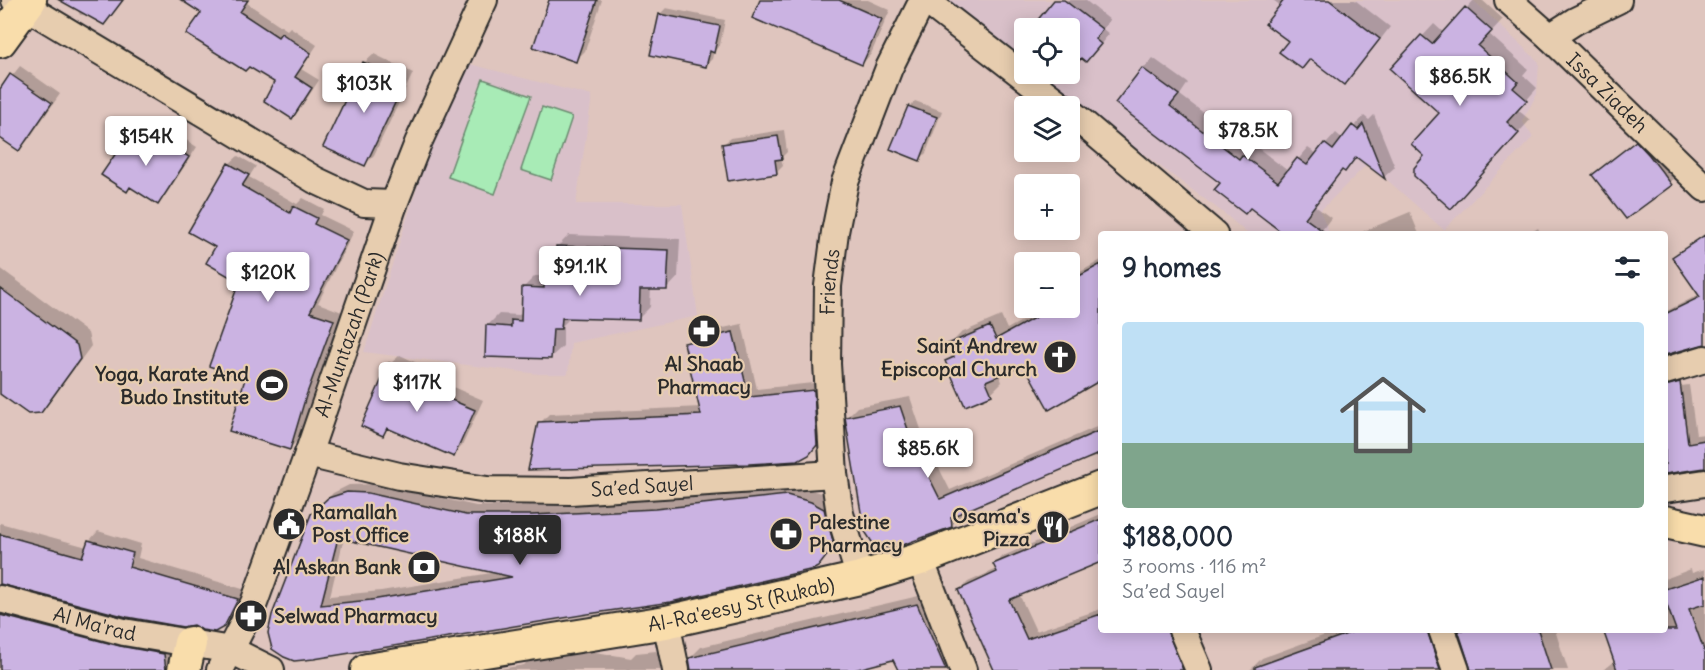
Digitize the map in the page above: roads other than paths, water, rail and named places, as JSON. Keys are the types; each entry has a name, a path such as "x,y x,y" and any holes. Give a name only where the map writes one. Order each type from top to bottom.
{"main road":[{"path":"0,41 24,2"},
{"name":"Al-Ra'eesy St (Rukab)","path":"367,670 666,622 860,578 921,559 1098,489"},
{"path":"1668,523 1705,531"}],"street":[{"name":"Al-Muntazah (Park)","path":"226,660 254,603 394,204 418,143 484,0"},
{"path":"924,0 1049,96"},
{"name":"Friends","path":"860,578 840,514 834,474 827,364 828,286 835,232 845,182 889,68 924,0"},
{"name":"Issa Ziadeh","path":"1508,0 1550,37 1705,188"},
{"path":"1550,37 1575,21 1618,0"},
{"path":"24,2 315,180 364,202 394,204"},
{"path":"1080,120 1210,231"},
{"path":"1668,371 1705,359"},
{"name":"Sa’ed Sayel","path":"308,454 399,476 487,490 571,491 834,474"},
{"path":"1668,489 1705,483"},
{"path":"921,559 963,670"},
{"name":"Al Ma'rad","path":"0,600 124,632 187,657 226,660 271,670"},
{"path":"666,622 676,670"},
{"path":"1183,633 1199,670"},
{"path":"1443,633 1456,670"}],"place":[{"name":"Al Shaab Pharmacy","path":"704,331"},
{"name":"Saint Andrew Episcopal Church","path":"1060,357"},
{"name":"Yoga, Karate And Budo Institute","path":"272,385"},
{"name":"Ramallah Post Office","path":"289,524"},
{"name":"Osama's Pizza","path":"1053,527"},
{"name":"Palestine Pharmacy","path":"786,534"},
{"name":"Al Askan Bank","path":"424,567"},
{"name":"Selwad Pharmacy","path":"251,616"}]}
